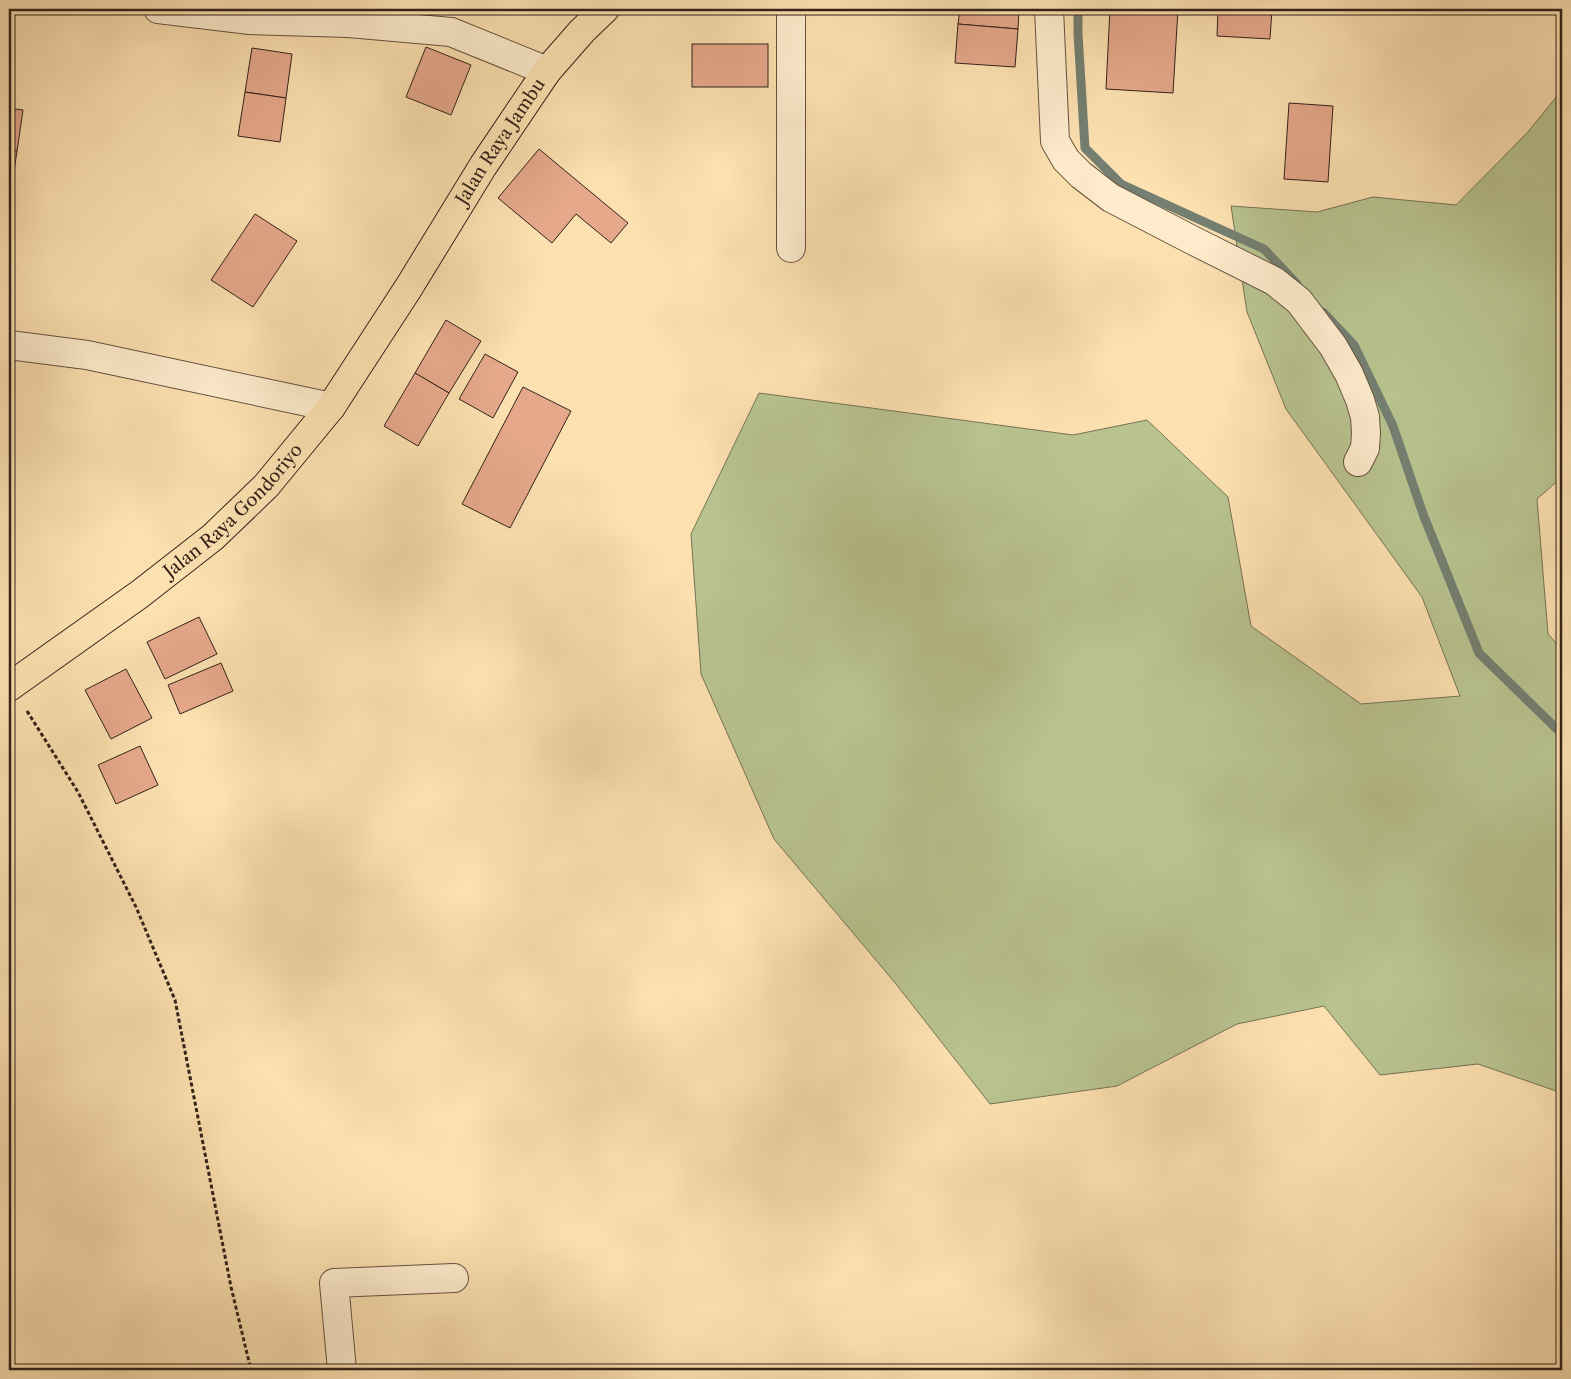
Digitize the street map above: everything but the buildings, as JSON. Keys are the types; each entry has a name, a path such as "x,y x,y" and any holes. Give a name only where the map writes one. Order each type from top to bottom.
{"highway":[{"name":"Jalan Raya Jambu","path":"409,286 483,166 547,71 586,20 605,9"},
{"name":"Jalan Raya Gondoriyo","path":"10,686 140,594 213,537 266,486 331,407 409,286"}],"street":[{"path":"158,9 250,20 349,23 451,32 547,71"},
{"path":"791,9 792,248"},
{"path":"1050,9 1055,141 1066,160 1081,176 1111,198 1274,280 1298,301 1333,346 1349,374 1360,400 1365,417 1366,433 1365,448 1358,462"},
{"path":"9,345 88,355 331,407"},
{"path":"342,1370 334,1283 454,1278"}],"path":[{"path":"10,686 78,792 136,907 175,1000 231,1286 251,1370"}],"green space":[{"path":"1562,90 1562,477 1537,499 1548,634 1562,650 1562,1093 1478,1064 1380,1075 1324,1006 1237,1024 1117,1086 990,1104 896,984 774,839 701,674 691,534 759,393 1073,435 1147,420 1228,497 1251,626 1361,704 1460,696 1422,597 1286,409 1247,312 1231,206 1317,212 1373,197 1456,205 1527,133"}],"waterway":[{"path":"1078,9 1085,148 1121,184 1264,249 1297,284"},
{"path":"1323,312 1354,345 1393,426 1423,514 1479,653 1562,734"}]}
